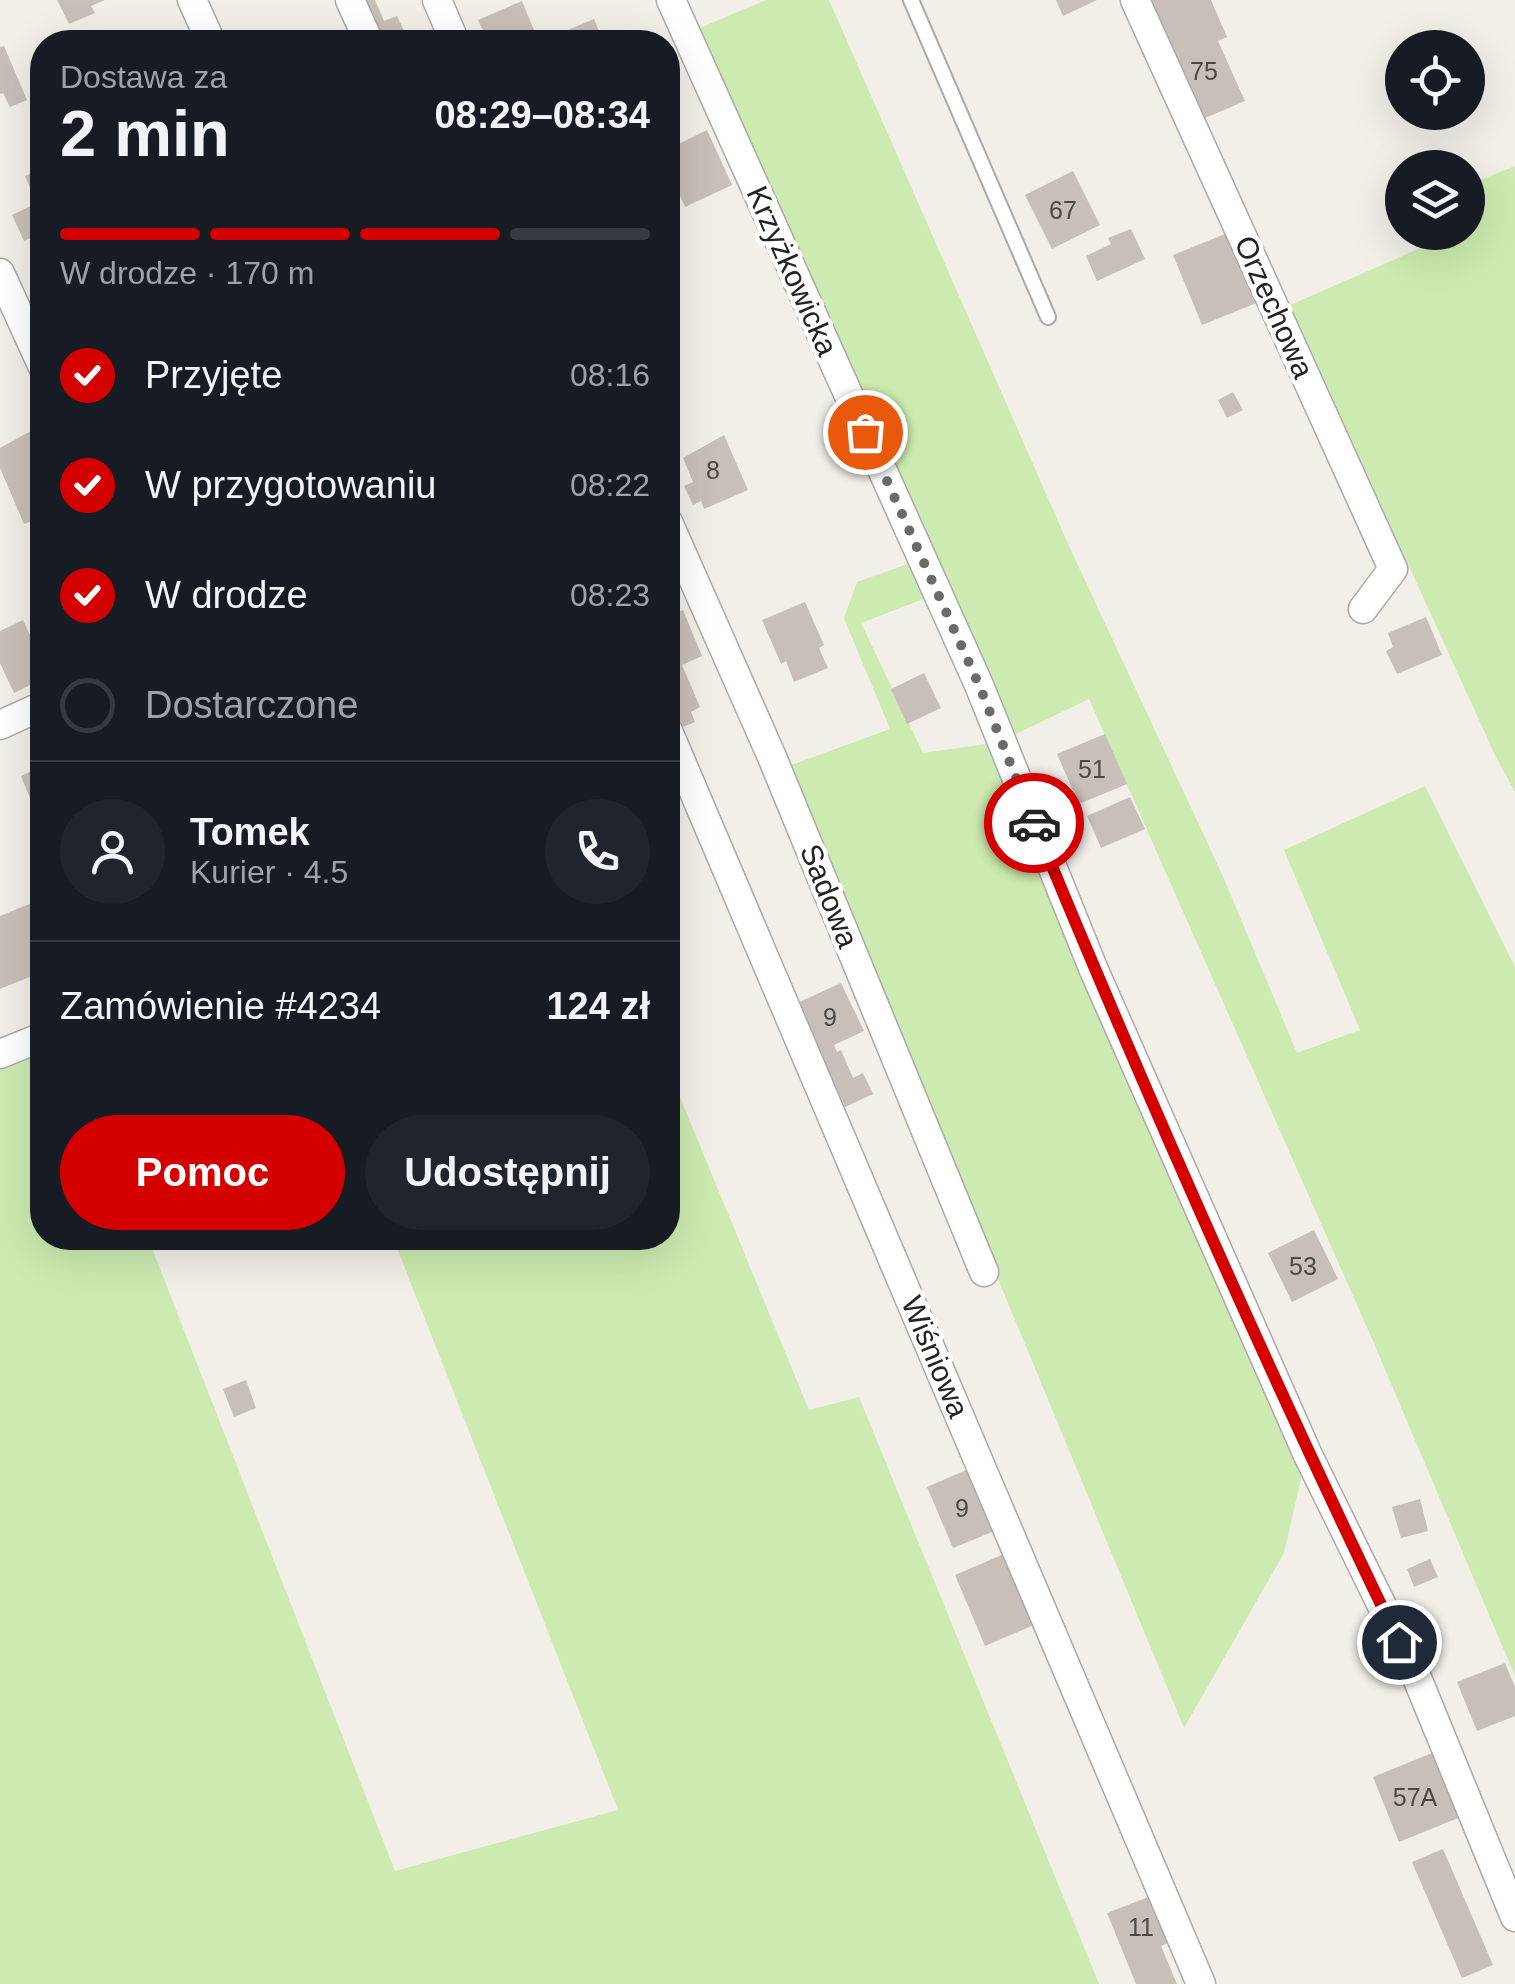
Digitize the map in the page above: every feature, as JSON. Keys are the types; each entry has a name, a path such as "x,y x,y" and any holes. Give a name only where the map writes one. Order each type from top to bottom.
{"street":[{"path":"192,0 206,30"},
{"path":"350,0 363,30"},
{"path":"436,0 450,30"},
{"name":"Krzyżkowicka","path":"671,0 979,685 1093,968 1300,1436 1414,1673 1515,1916"},
{"name":"Orzechowa","path":"1135,0 1392,569 1363,609"},
{"path":"0,273 30,339"},
{"name":"Sadowa","path":"680,549 772,758 984,1272"},
{"path":"0,725 30,711"},
{"name":"Wiśniowa","path":"680,759 1202,1984"},
{"path":"0,1054 30,1042"}],"lane":[{"path":"912,0 1048,316"}],"green space":[{"path":"766,0 829,0 1069,546 1222,874 1297,1053 1360,1030 1284,850 1425,786 1515,967 1515,1676 1373,1341 1089,699 1014,735 947,590 861,623 923,753 993,743 1307,1453 1284,1553 1184,1728 786,767 890,729 844,618 857,582 930,556 695,30"},
{"path":"1515,166 1515,792 1290,305 1416,250 1485,250 1485,178"},
{"path":"30,1048 30,1250 153,1250 395,1871 618,1810 398,1250 680,1250 680,1097 809,1410 859,1397 1099,1984 0,1984 0,1060"}],"building":[{"path":"57,0 105,0 91,6 95,13 69,24"},
{"path":"360,0 375,0 384,21 397,16 404,30 373,30"},
{"path":"1056,0 1097,0 1063,16"},
{"path":"1149,0 1211,0 1227,37 1218,41 1245,101 1198,121"},
{"path":"522,1 534,30 483,30 478,20"},
{"path":"594,19 599,30 568,30"},
{"path":"4,46 27,100 10,107 0,94 0,47"},
{"path":"707,130 732,185 685,207 680,196 680,143"},
{"path":"1073,171 1100,225 1052,249 1025,195"},
{"path":"30,206 30,238 24,241 12,215"},
{"path":"1131,229 1145,259 1097,281 1086,256 1111,244 1108,238"},
{"path":"1230,232 1259,302 1202,325 1173,255"},
{"path":"1233,392 1243,410 1227,418 1218,400"},
{"path":"30,432 30,522 24,524 0,468 0,448"},
{"path":"724,435 748,490 704,509 701,501 693,505 684,486 693,482 683,458"},
{"path":"805,602 824,645 819,648 828,668 794,682 786,661 781,664 762,620"},
{"path":"683,610 702,656 682,665 700,707 691,712 695,722 680,728"},
{"path":"1426,617 1442,655 1397,674 1386,651 1393,647 1388,633"},
{"path":"23,620 30,635 30,685 14,693 0,663 0,631"},
{"path":"924,673 941,708 907,724 891,689"},
{"path":"1105,734 1127,784 1079,804 1057,754"},
{"path":"30,772 30,798 21,776"},
{"path":"1130,797 1145,829 1101,848 1087,816"},
{"path":"30,904 30,977 0,989 0,916"},
{"path":"841,983 864,1031 834,1045 837,1052 841,1050 853,1078 863,1073 873,1094 845,1107 797,1003"},
{"path":"1314,1230 1338,1279 1292,1302 1268,1253"},
{"path":"246,1380 256,1408 234,1417 223,1389"},
{"path":"971,1468 997,1530 953,1548 927,1487"},
{"path":"1420,1499 1428,1531 1401,1538 1392,1507"},
{"path":"1004,1554 1034,1625 985,1646 955,1575"},
{"path":"1430,1559 1438,1577 1414,1587 1407,1569"},
{"path":"1505,1663 1515,1687 1515,1716 1477,1731 1457,1682"},
{"path":"1432,1753 1458,1818 1399,1842 1373,1777"},
{"path":"1443,1849 1493,1965 1462,1978 1412,1862"},
{"path":"1156,1894 1175,1940 1161,1946 1177,1984 1136,1984 1107,1913"}],"way so far":[{"path":"865,432 979,685 1034,823"}],"route":[{"path":"1034,823 1093,968 1308,1453 1399,1642"}]}
